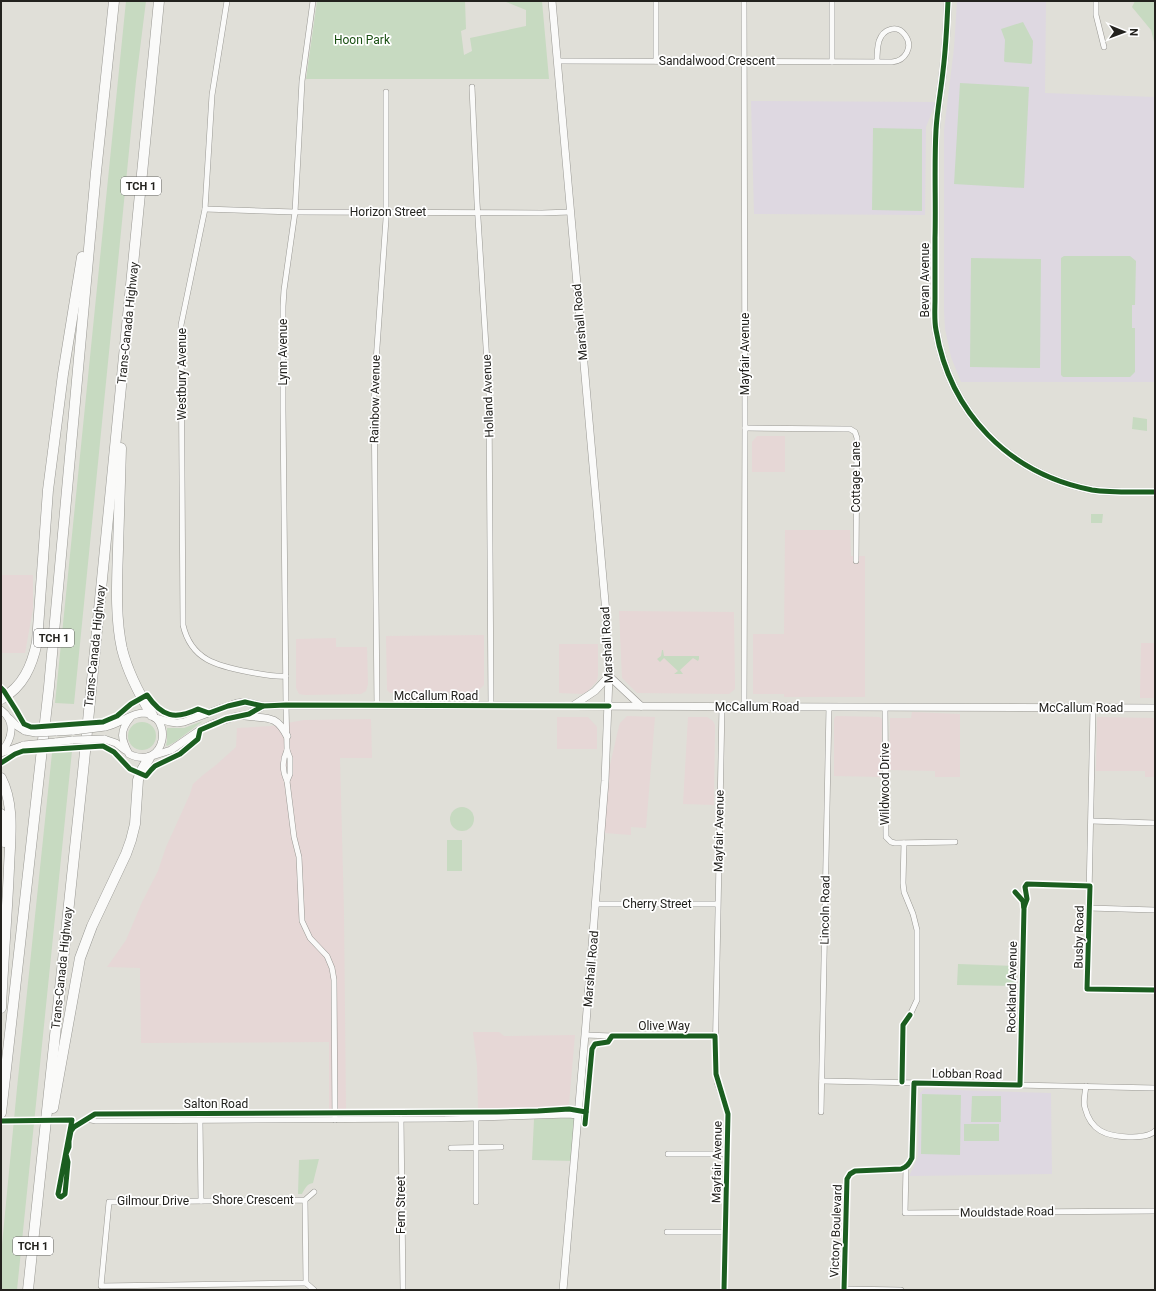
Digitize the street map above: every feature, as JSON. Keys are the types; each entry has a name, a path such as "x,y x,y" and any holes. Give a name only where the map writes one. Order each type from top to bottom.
{"highway":[{"name":"TCH 1","path":"1,1113 49,687 96,172 114,1"},
{"name":"Trans-Canada Highway","path":"28,1290 124,371 159,1"},
{"path":"1,699 21,682 31,663 37,642 48,490 63,374 96,172"},
{"path":"124,371 117,562 119,625 122,648 129,671 142,698 154,716"},
{"path":"37,1202 80,958 92,926 132,840 135,824 138,780 144,764 150,757"},
{"path":"1,778 6,791 10,812 8,905 1,1008"},
{"path":"1,814 4,839 4,884 8,905"}],"main road":[{"name":"Marshall Road","path":"552,1 606,613 609,676 609,706 596,904 563,1290"},
{"name":"Bevan Avenue","path":"948,1 946,43 936,130 935,324 944,362 951,382 964,406 976,422 989,437 1019,462 1066,483 1092,490 1111,492 1155,492"},
{"path":"574,705 595,690 609,676 641,706"},
{"name":"McCallum Road","path":"154,716 170,722 184,722 222,708 245,702 263,706 574,705 1155,708"},
{"name":"McCallum Road","path":"150,757 171,750 200,730 212,724 234,716 249,714 263,706"},
{"path":"1,710 17,726 25,731 36,733 105,728 137,714 143,713 154,716 159,722 163,734 160,747 150,757 140,758 130,754 116,743 104,739 73,740 24,745 1,752"},
{"path":"241,716 276,720 282,726 286,736"},
{"path":"130,754 122,741 122,734 124,727 131,717"},
{"path":"1,752 9,742 12,734 9,718"}],"street":[{"name":"Westbury Avenue","path":"227,1 212,96 205,209 181,325 183,625 190,644 198,654 209,661 226,668 276,676 286,676"},
{"name":"Lynn Avenue","path":"313,1 302,81 295,212 283,306 287,750 284,758 284,774 288,781 294,837 299,858 302,921 310,938 327,956 332,968 334,980 335,1120"},
{"path":"656,1 656,61"},
{"name":"Mayfair Avenue","path":"744,1 744,706"},
{"path":"832,1 832,62"},
{"path":"1096,1 1096,15 1104,47"},
{"name":"Sandalwood Crescent","path":"557,61 745,61 832,62 877,62 896,62 904,57 908,48 908,41 903,32 893,29 888,29 884,32 879,42 877,62"},
{"name":"Holland Avenue","path":"472,87 489,395 491,706"},
{"name":"Rainbow Avenue","path":"377,706 374,390 386,212 386,92"},
{"name":"Horizon Street","path":"205,209 295,212 570,212"},
{"name":"Cottage Lane","path":"745,428 850,429 855,432 857,438 856,561"},
{"name":"Mayfair Avenue","path":"722,706 715,1036 716,1074 728,1114 724,1290"},
{"name":"Lincoln Road","path":"821,1112 829,707"},
{"name":"Wildwood Drive","path":"885,707 885,833 887,839 891,842 904,843 955,842"},
{"name":"Busby Road","path":"1093,708 1087,988 1155,990"},
{"path":"1091,820 1155,822"},
{"path":"904,843 904,892 913,914 917,930 917,1000 910,1015"},
{"name":"Rockland Avenue","path":"1017,894 1023,901 1024,909 1020,1085"},
{"name":"Cherry Street","path":"596,904 718,904"},
{"path":"1089,908 1155,910"},
{"name":"Olive Way","path":"585,1035 715,1036"},
{"name":"Lobban Road","path":"822,1081 1155,1088"},
{"path":"906,1168 910,1164 912,1158 914,1082"},
{"path":"1086,1086 1085,1107 1092,1124 1104,1134 1117,1137 1137,1137 1153,1133 1155,1130"},
{"name":"Salton Road","path":"86,1119 96,1122 578,1116"},
{"path":"476,1118 476,1202"},
{"name":"Fern Street","path":"401,1119 403,1290"},
{"name":"Gilmour Drive","path":"145,1288 101,1286 109,1202 201,1201 200,1121"},
{"path":"451,1148 500,1147"},
{"path":"668,1154 727,1154"},
{"name":"Victory Boulevard","path":"844,1289 848,1172 906,1168"},
{"name":"Mouldstade Road","path":"906,1168 906,1213 1155,1211"},
{"name":"Shore Crescent","path":"201,1201 305,1200 314,1192"},
{"name":"Shore Crescent","path":"305,1200 306,1283"},
{"path":"667,1232 726,1232"},
{"path":"145,1288 306,1283 314,1290"},
{"path":"844,1289 901,1290"}],"shaded area":[{"path":"957,1 1046,1 1045,93 1155,97 1155,382 961,382 951,357 945,329 944,311 944,130 954,48"},
{"path":"751,101 936,102 926,127 925,215 754,214"},
{"path":"757,436 785,436 785,472 752,472 752,442"},
{"path":"785,530 850,530 851,556 865,556 865,697 784,697 784,694 753,694 753,634 784,634"},
{"path":"1,575 33,575 33,609 25,653 1,653"},
{"path":"619,611 734,612 735,689 729,694 637,693 622,678"},
{"path":"484,635 484,685 477,692 390,693 387,690 386,636"},
{"path":"336,638 336,647 367,647 368,684 366,691 361,694 299,694 296,688 296,639"},
{"path":"1141,643 1155,643 1155,698 1140,698"},
{"path":"559,644 598,644 597,681 588,691 582,694 559,693"},
{"path":"912,712 960,714 960,777 935,777 935,771 889,770 890,718 911,718"},
{"path":"627,716 655,717 646,828 631,827 631,835 604,833 609,769 620,723"},
{"path":"836,716 879,717 882,719 881,777 834,776 834,719"},
{"path":"557,717 588,717 597,727 597,749 557,749"},
{"path":"688,717 707,717 713,721 715,725 714,805 683,804"},
{"path":"1097,717 1155,718 1155,777 1145,777 1145,771 1096,771"},
{"path":"371,719 372,758 340,758 344,912 346,1110 329,1110 329,1042 141,1043 140,968 107,967 126,940 142,902 158,871 166,847 193,784 236,747 237,728 271,726 304,720"},
{"path":"473,1032 499,1032 504,1036 575,1035 569,1104 563,1108 478,1109 477,1065"},
{"path":"924,1089 1051,1093 1052,1174 909,1176 918,1157 920,1093"}],"green space":[{"path":"126,1 146,1 136,81 74,704 55,703"},
{"name":"Hoon Park","path":"317,1 465,1 466,29 461,31 464,55 472,51 470,38 526,26 526,10 506,1 542,1 549,79 306,79"},
{"path":"1135,1 1155,1 1155,46 1151,30 1132,7"},
{"path":"1023,22 1033,41 1032,63 1005,62 1005,40 1001,29"},
{"path":"960,83 1029,87 1024,188 954,184"},
{"path":"873,128 922,129 922,211 872,210"},
{"path":"1064,256 1130,256 1136,261 1135,305 1132,305 1132,328 1135,328 1135,372 1130,377 1063,377 1061,375 1061,258"},
{"path":"971,258 1041,259 1040,368 970,367"},
{"path":"1133,417 1147,419 1147,431 1132,429"},
{"path":"1091,514 1103,514 1102,523 1091,523"},
{"path":"662,650 664,656 699,656 699,659 698,661 693,658 680,670 683,674 674,674 678,671 664,658 660,662 657,659 661,656"},
{"path":"203,721 175,742 167,746 166,745 167,728 184,728"},
{"path":"142,722 152,726 156,736 152,746 142,750 132,746 128,736 132,726"},
{"path":"72,751 17,1290 1,1290 1,1255 52,753"},
{"path":"462,807 470,811 474,819 470,827 462,831 454,827 450,819 454,811"},
{"path":"447,840 462,840 462,871 447,871"},
{"path":"958,964 1016,966 1016,986 957,985"},
{"path":"922,1094 961,1095 960,1155 921,1154"},
{"path":"972,1096 1001,1096 1001,1122 971,1122"},
{"path":"576,1118 573,1161 532,1160 534,1119"},
{"path":"964,1124 999,1124 999,1141 964,1141"},
{"path":"319,1159 313,1183 306,1187 302,1194 298,1194 299,1160"}],"cycle path":[{"path":"948,1 945,53 935,144 935,318 936,330 943,360 955,388 970,413 988,435 1010,454 1035,470 1062,482 1092,490 1115,492 1155,492"},
{"path":"1,688 24,724 31,727 103,722 117,716 131,704 147,695 158,708 164,712 176,715 182,715 198,709 209,713 245,702 263,706 609,706"},
{"path":"1,763 23,751 103,746 114,752 130,769 146,776 155,766 180,754 198,739 200,730 226,719 249,714 263,706"},
{"path":"1024,907 1027,899 1025,887 1027,884 1090,886 1087,989 1155,990"},
{"path":"844,1290 847,1179 850,1174 855,1171 901,1169 909,1164 912,1158 914,1083 1020,1085 1024,909 1023,901 1015,892"},
{"path":"902,1082 903,1025 910,1015"},
{"path":"585,1124 592,1049 595,1044 608,1042 612,1036 715,1036 716,1074 728,1114 724,1290"},
{"path":"1,1121 72,1120 58,1194 61,1197 65,1194 68,1162 66,1154 69,1147 71,1131 74,1127 95,1114 497,1112 569,1109 586,1112"}]}
